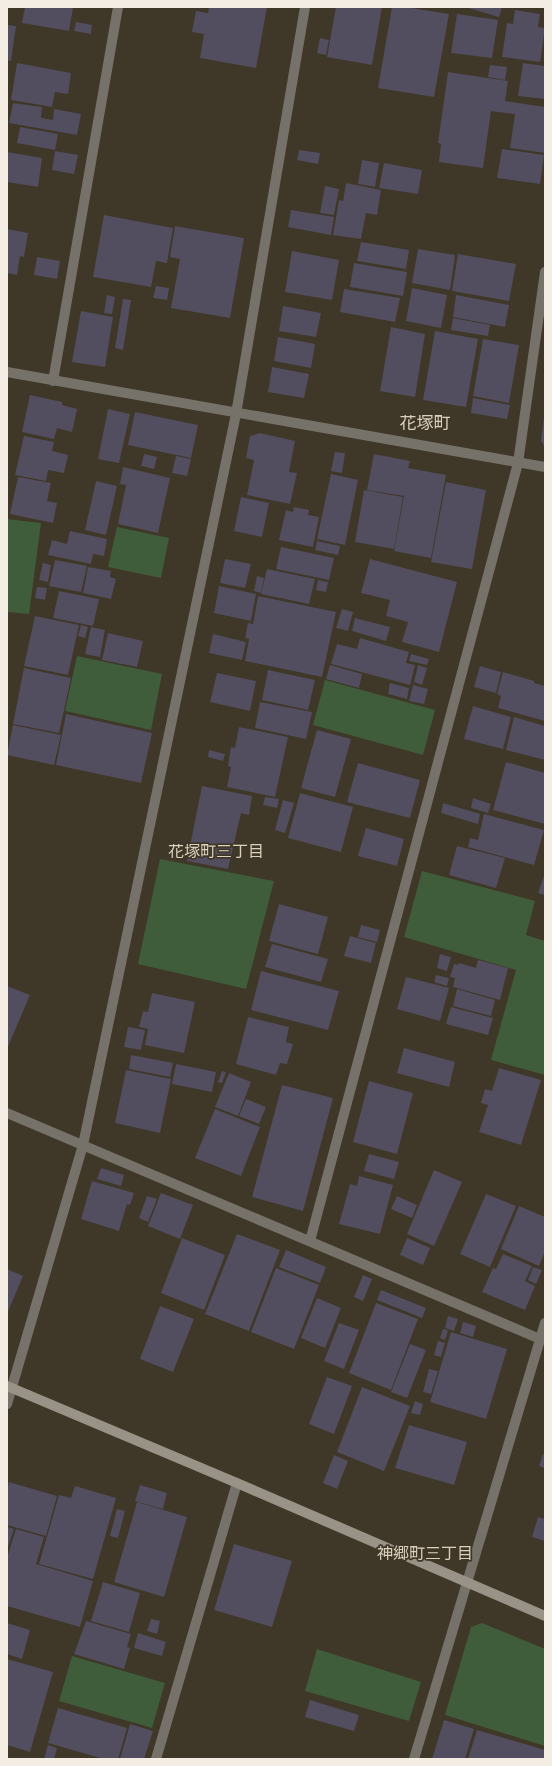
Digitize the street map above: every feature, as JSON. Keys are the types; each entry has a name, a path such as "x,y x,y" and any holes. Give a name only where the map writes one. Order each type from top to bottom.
{"street":[{"path":"54,381 118,7"},
{"path":"7,1404 9,1387 83,1145 236,414 305,7"},
{"path":"310,1241 518,463 545,272"},
{"path":"7,372 236,414 545,467"},
{"path":"7,1113 540,1339"},
{"path":"414,1759 545,1323"},
{"path":"9,1387 237,1483 545,1616"},
{"path":"156,1759 237,1483"}],"green space":[{"path":"7,519 41,523 29,614 7,612"},
{"path":"117,527 169,538 161,578 108,567"},
{"path":"77,656 162,674 151,730 65,711"},
{"path":"325,680 435,710 423,755 313,725"},
{"path":"160,859 274,881 246,989 138,964"},
{"path":"422,871 535,901 526,935 545,941 545,1075 491,1060 516,970 404,937"},
{"path":"482,1623 545,1649 545,1746 445,1715 471,1627"},
{"path":"317,1649 421,1682 409,1721 305,1691"},
{"path":"72,1656 165,1683 152,1728 59,1701"}],"building":[{"path":"25,7 73,8 69,31 22,23"},
{"path":"209,7 267,7 256,68 200,58 204,34 192,32 196,11 208,13"},
{"path":"336,7 382,7 372,65 327,57"},
{"path":"392,7 405,7 449,14 434,97 378,88"},
{"path":"465,7 502,7 499,17"},
{"path":"515,10 540,14 538,27 545,28 540,62 502,57 507,23 513,24"},
{"path":"457,14 498,20 492,58 451,53"},
{"path":"76,22 92,25 91,34 74,31"},
{"path":"7,25 16,26 11,61 7,60"},
{"path":"320,38 329,40 326,55 317,53"},
{"path":"17,63 71,73 68,94 55,92 52,107 11,100"},
{"path":"523,63 545,66 545,99 518,96"},
{"path":"490,65 507,67 505,80 488,77"},
{"path":"448,72 508,81 505,101 545,107 545,153 510,148 515,114 491,111 483,168 439,162 441,144 438,143"},
{"path":"13,103 42,107 41,118 53,120 54,109 81,114 77,135 9,123"},
{"path":"20,127 58,134 55,150 17,143"},
{"path":"502,149 544,155 540,184 497,178"},
{"path":"299,150 320,153 318,164 297,160"},
{"path":"55,151 78,155 74,174 52,170"},
{"path":"7,152 42,158 38,187 7,182"},
{"path":"362,160 379,163 375,187 358,184"},
{"path":"384,163 422,170 418,194 379,188"},
{"path":"346,183 381,190 377,215 366,213 361,239 333,235 339,200 343,201"},
{"path":"325,186 339,189 334,215 320,213"},
{"path":"291,210 334,217 331,235 288,227"},
{"path":"104,215 173,228 167,263 156,261 151,287 93,277"},
{"path":"175,226 244,238 230,318 171,308 180,259 170,257"},
{"path":"7,229 28,233 24,257 20,256 17,275 7,273"},
{"path":"361,242 409,250 406,269 357,261"},
{"path":"418,249 455,255 450,290 412,283"},
{"path":"292,251 339,260 332,300 285,292"},
{"path":"458,254 516,264 509,301 452,291"},
{"path":"37,257 60,261 57,279 34,275"},
{"path":"354,263 407,272 403,296 350,287"},
{"path":"156,286 169,288 167,300 153,298"},
{"path":"412,288 447,295 441,328 406,321"},
{"path":"344,289 400,298 395,322 340,312"},
{"path":"107,295 115,297 112,314 104,313"},
{"path":"456,295 509,305 505,327 453,317"},
{"path":"123,299 131,300 123,350 115,348"},
{"path":"283,306 321,313 316,337 279,331"},
{"path":"81,311 113,317 105,367 72,362"},
{"path":"453,318 490,325 488,336 451,330"},
{"path":"391,327 425,334 415,397 380,391"},
{"path":"435,331 478,339 466,407 423,400"},
{"path":"278,337 315,344 311,368 274,361"},
{"path":"483,339 519,345 509,403 473,396"},
{"path":"272,367 309,374 304,398 268,392"},
{"path":"30,395 62,402 62,405 77,409 72,432 57,428 54,439 22,432"},
{"path":"473,398 510,405 507,419 471,413"},
{"path":"108,409 130,414 119,463 98,459"},
{"path":"135,412 198,425 191,458 128,445"},
{"path":"544,418 545,419 545,447 541,441"},
{"path":"260,433 295,441 289,472 297,473 290,504 247,495 254,460 246,458 250,436"},
{"path":"24,436 54,442 52,451 68,455 64,473 48,470 46,481 15,475"},
{"path":"335,452 345,453 342,473 331,471"},
{"path":"144,454 157,457 154,469 141,466"},
{"path":"374,454 410,461 408,468 446,475 431,558 394,551 404,496 367,490"},
{"path":"176,456 191,459 187,476 172,473"},
{"path":"123,467 170,478 158,533 118,524 126,485 120,484"},
{"path":"331,474 358,480 345,545 317,539"},
{"path":"18,477 51,483 47,501 57,503 53,523 10,514"},
{"path":"96,481 117,486 106,535 85,530"},
{"path":"446,482 486,490 472,569 431,562"},
{"path":"364,490 403,497 394,549 355,542"},
{"path":"241,497 269,503 262,537 234,531"},
{"path":"294,507 309,510 308,515 319,517 313,547 279,540 286,510 293,512"},
{"path":"70,531 107,539 104,556 93,554 91,564 48,555 52,540 67,544"},
{"path":"317,541 340,546 338,555 315,550"},
{"path":"281,547 334,558 329,580 276,569"},
{"path":"225,559 251,564 245,588 220,583"},
{"path":"370,559 457,582 439,652 402,642 408,622 386,616 390,600 361,593"},
{"path":"55,560 87,566 81,592 49,586"},
{"path":"43,563 51,565 48,582 39,580"},
{"path":"88,567 111,571 110,577 116,579 111,599 83,593"},
{"path":"267,569 315,579 309,604 261,594"},
{"path":"257,576 264,578 261,593 254,591"},
{"path":"318,580 328,582 326,592 316,590"},
{"path":"219,586 256,594 251,621 214,613"},
{"path":"37,587 47,588 45,600 35,598"},
{"path":"59,591 99,599 93,626 53,618"},
{"path":"258,596 336,612 322,677 245,661 249,639 245,638 248,623 253,624"},
{"path":"342,609 353,612 348,631 336,628"},
{"path":"35,616 79,625 68,675 24,666"},
{"path":"355,618 390,627 386,641 352,631"},
{"path":"81,625 88,627 85,638 78,636"},
{"path":"91,627 105,630 100,657 85,654"},
{"path":"108,633 143,641 137,667 102,660"},
{"path":"213,634 246,642 242,660 209,653"},
{"path":"360,638 409,652 406,663 415,665 410,685 331,664 337,644 357,649"},
{"path":"411,654 429,659 427,665 409,661"},
{"path":"330,665 362,674 359,688 326,679"},
{"path":"418,665 427,668 422,685 414,682"},
{"path":"480,666 501,672 496,693 474,687"},
{"path":"24,668 71,678 59,733 13,724"},
{"path":"268,670 315,680 308,710 262,700"},
{"path":"503,672 534,681 534,683 545,686 545,721 498,708 501,696 497,694"},
{"path":"217,673 256,681 250,711 210,702"},
{"path":"390,683 409,688 407,699 388,694"},
{"path":"413,685 428,689 424,704 409,701"},
{"path":"260,702 312,712 306,739 255,728"},
{"path":"473,706 511,717 503,749 464,739"},
{"path":"66,714 152,733 141,783 56,765"},
{"path":"514,717 545,726 545,760 506,750"},
{"path":"13,725 61,735 54,765 7,755"},
{"path":"239,727 288,737 275,797 227,787 231,767 228,766 231,747 235,748"},
{"path":"317,730 351,739 335,797 301,788"},
{"path":"209,750 225,754 223,761 208,757"},
{"path":"506,762 545,773 545,824 493,810"},
{"path":"358,763 420,780 410,818 347,802"},
{"path":"202,786 252,796 249,815 241,813 228,869 187,861"},
{"path":"300,793 353,807 341,852 288,838"},
{"path":"265,797 279,799 277,808 263,805"},
{"path":"473,798 491,804 488,813 471,808"},
{"path":"283,800 294,803 285,833 275,830"},
{"path":"443,803 480,814 478,824 441,813"},
{"path":"484,814 544,830 534,865 468,847 470,838 478,840"},
{"path":"366,828 404,839 397,866 358,856"},
{"path":"457,846 505,858 496,888 449,875"},
{"path":"545,873 545,895 538,893"},
{"path":"279,904 328,917 318,954 269,941"},
{"path":"361,925 380,930 377,942 358,937"},
{"path":"350,936 376,943 371,963 344,956"},
{"path":"272,944 328,959 321,982 265,967"},
{"path":"440,954 451,957 447,971 437,968"},
{"path":"478,960 508,968 500,1000 453,987 455,978 450,977 454,964 458,965 459,963 476,968"},
{"path":"261,971 339,991 328,1030 251,1010"},
{"path":"436,975 449,978 447,986 434,982"},
{"path":"406,977 449,988 440,1021 397,1009"},
{"path":"7,986 30,995 7,1049"},
{"path":"457,989 495,1000 491,1016 453,1006"},
{"path":"152,993 195,1002 184,1053 145,1045 148,1029 139,1027 143,1011 148,1012"},
{"path":"451,1007 493,1018 488,1035 446,1024"},
{"path":"248,1017 289,1027 286,1042 293,1044 287,1064 280,1063 276,1075 236,1064"},
{"path":"128,1027 145,1030 141,1050 124,1047"},
{"path":"404,1048 455,1062 449,1087 397,1073"},
{"path":"131,1055 173,1063 170,1077 129,1069"},
{"path":"176,1064 216,1072 212,1092 172,1084"},
{"path":"499,1068 541,1080 521,1145 479,1132 488,1105 481,1103 485,1089 492,1091"},
{"path":"126,1070 171,1079 160,1133 115,1123"},
{"path":"222,1071 226,1072 222,1083 218,1082"},
{"path":"229,1073 251,1082 238,1116 215,1107"},
{"path":"369,1081 413,1093 397,1154 353,1142"},
{"path":"282,1085 333,1098 303,1211 252,1197"},
{"path":"246,1099 266,1107 259,1124 239,1116"},
{"path":"215,1109 260,1127 241,1176 195,1158"},
{"path":"369,1154 399,1162 394,1179 364,1171"},
{"path":"101,1168 124,1175 121,1186 97,1179"},
{"path":"434,1170 462,1182 434,1246 407,1234"},
{"path":"359,1176 393,1185 380,1234 339,1224 350,1184 357,1186"},
{"path":"92,1181 134,1193 130,1205 127,1204 119,1231 81,1219"},
{"path":"161,1193 193,1205 180,1239 148,1226"},
{"path":"486,1194 516,1206 490,1267 460,1254"},
{"path":"147,1196 157,1199 148,1222 139,1218"},
{"path":"397,1196 417,1205 412,1218 391,1209"},
{"path":"519,1206 545,1217 545,1251 539,1266 501,1249"},
{"path":"237,1234 280,1250 249,1331 205,1314"},
{"path":"182,1238 225,1255 204,1310 161,1293"},
{"path":"407,1238 430,1248 423,1265 400,1255"},
{"path":"286,1250 326,1267 320,1283 279,1267"},
{"path":"503,1254 532,1266 525,1281 535,1286 525,1310 482,1292 493,1268 496,1269"},
{"path":"533,1267 542,1270 536,1284 528,1280"},
{"path":"276,1268 319,1285 294,1349 251,1332"},
{"path":"7,1269 23,1276 7,1314"},
{"path":"363,1275 372,1279 363,1301 354,1297"},
{"path":"381,1290 426,1308 422,1318 377,1300"},
{"path":"317,1298 341,1308 325,1348 301,1338"},
{"path":"376,1303 418,1319 391,1390 349,1373"},
{"path":"160,1306 194,1319 173,1372 140,1359"},
{"path":"448,1316 458,1319 454,1331 445,1328"},
{"path":"463,1322 476,1326 473,1337 460,1333"},
{"path":"339,1323 359,1330 344,1369 324,1361"},
{"path":"443,1329 448,1330 445,1340 440,1338"},
{"path":"451,1332 507,1349 486,1419 430,1402"},
{"path":"438,1341 445,1343 441,1357 434,1355"},
{"path":"410,1344 426,1350 407,1398 391,1392"},
{"path":"429,1369 438,1371 431,1394 423,1392"},
{"path":"327,1377 352,1386 334,1434 309,1424"},
{"path":"362,1387 410,1406 384,1471 337,1452"},
{"path":"415,1401 423,1404 420,1415 411,1413"},
{"path":"409,1425 467,1442 454,1485 395,1468"},
{"path":"543,1454 545,1455 545,1468 539,1466"},
{"path":"334,1455 348,1461 337,1489 323,1483"},
{"path":"9,1482 57,1496 46,1536 7,1525 7,1490"},
{"path":"140,1485 167,1493 163,1509 135,1501"},
{"path":"75,1486 116,1498 93,1579 39,1564 59,1495 71,1498"},
{"path":"137,1502 187,1517 164,1597 114,1582"},
{"path":"117,1509 125,1511 118,1538 110,1536"},
{"path":"538,1517 545,1519 545,1541 532,1537"},
{"path":"7,1527 14,1529 7,1550"},
{"path":"16,1529 44,1537 36,1564 93,1581 80,1627 7,1606 7,1558"},
{"path":"234,1544 292,1561 272,1627 214,1610"},
{"path":"103,1582 140,1593 129,1632 91,1621"},
{"path":"151,1619 160,1621 157,1634 147,1631"},
{"path":"86,1621 131,1634 127,1647 130,1648 124,1669 74,1654"},
{"path":"7,1623 30,1630 22,1659 7,1654"},
{"path":"138,1633 166,1642 162,1656 134,1648"},
{"path":"7,1659 53,1672 30,1752 7,1745"},
{"path":"310,1700 359,1715 354,1731 305,1717"},
{"path":"58,1708 127,1728 118,1759 104,1759 48,1743"},
{"path":"444,1720 474,1729 465,1759 432,1759"},
{"path":"130,1724 153,1731 144,1759 120,1759"},
{"path":"477,1730 545,1750 545,1759 468,1759"},
{"path":"48,1745 57,1748 54,1759 44,1759"}],"district":[{"name":"花塚町","path":"425,423"},
{"name":"花塚町三丁目","path":"216,851"},
{"name":"神郷町三丁目","path":"425,1553"}]}
